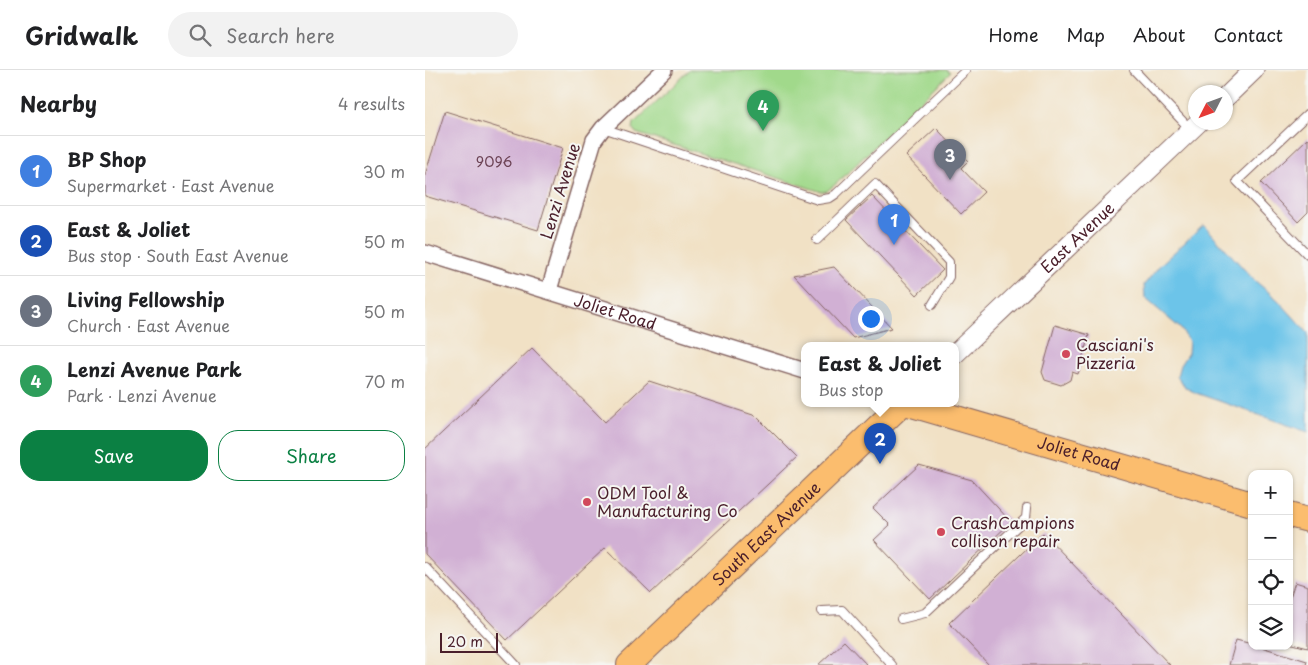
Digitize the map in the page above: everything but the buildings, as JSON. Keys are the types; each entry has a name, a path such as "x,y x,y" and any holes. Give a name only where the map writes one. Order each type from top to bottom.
{"main road":[{"name":"South East Avenue","path":"629,665 900,407"},
{"name":"Joliet Road","path":"918,407 1248,503"},
{"path":"1293,516 1308,520"}],"street":[{"name":"Lenzi Avenue","path":"549,290 594,140 603,128 664,70"},
{"path":"1233,90 1254,70"},
{"name":"East Avenue","path":"959,350 1191,130"},
{"name":"Joliet Road","path":"425,253 801,370"}],"lane":[{"path":"603,128 818,200 835,194 966,70"},
{"path":"1134,70 1188,120"},
{"path":"1308,114 1237,181 1308,255"},
{"path":"817,240 875,184 949,262 949,277 932,305"},
{"path":"901,619 925,612 1026,518 1027,508"},
{"path":"425,567 516,665"},
{"path":"822,611 842,610 892,665"}],"green space":[{"path":"690,70 947,70 950,73 837,183 827,191 822,192 636,133 633,129 634,123"}],"water":[{"path":"1204,225 1253,279 1278,300 1308,333 1308,432 1196,393 1186,388 1177,376 1180,365 1188,353 1189,341 1181,329 1145,298 1144,285 1160,265"}],"place":[{"name":"Lenzi Avenue Park","path":"763,131"},
{"name":"Living Fellowship","path":"950,180"},
{"name":"BP Shop","path":"894,245"},
{"name":"Casciani's Pizzeria","path":"1066,354"},
{"name":"East & Joliet","path":"880,464"},
{"name":"ODM Tool & Manufacturing Co","path":"587,502"},
{"name":"CrashCampions collison repair","path":"941,532"}]}
